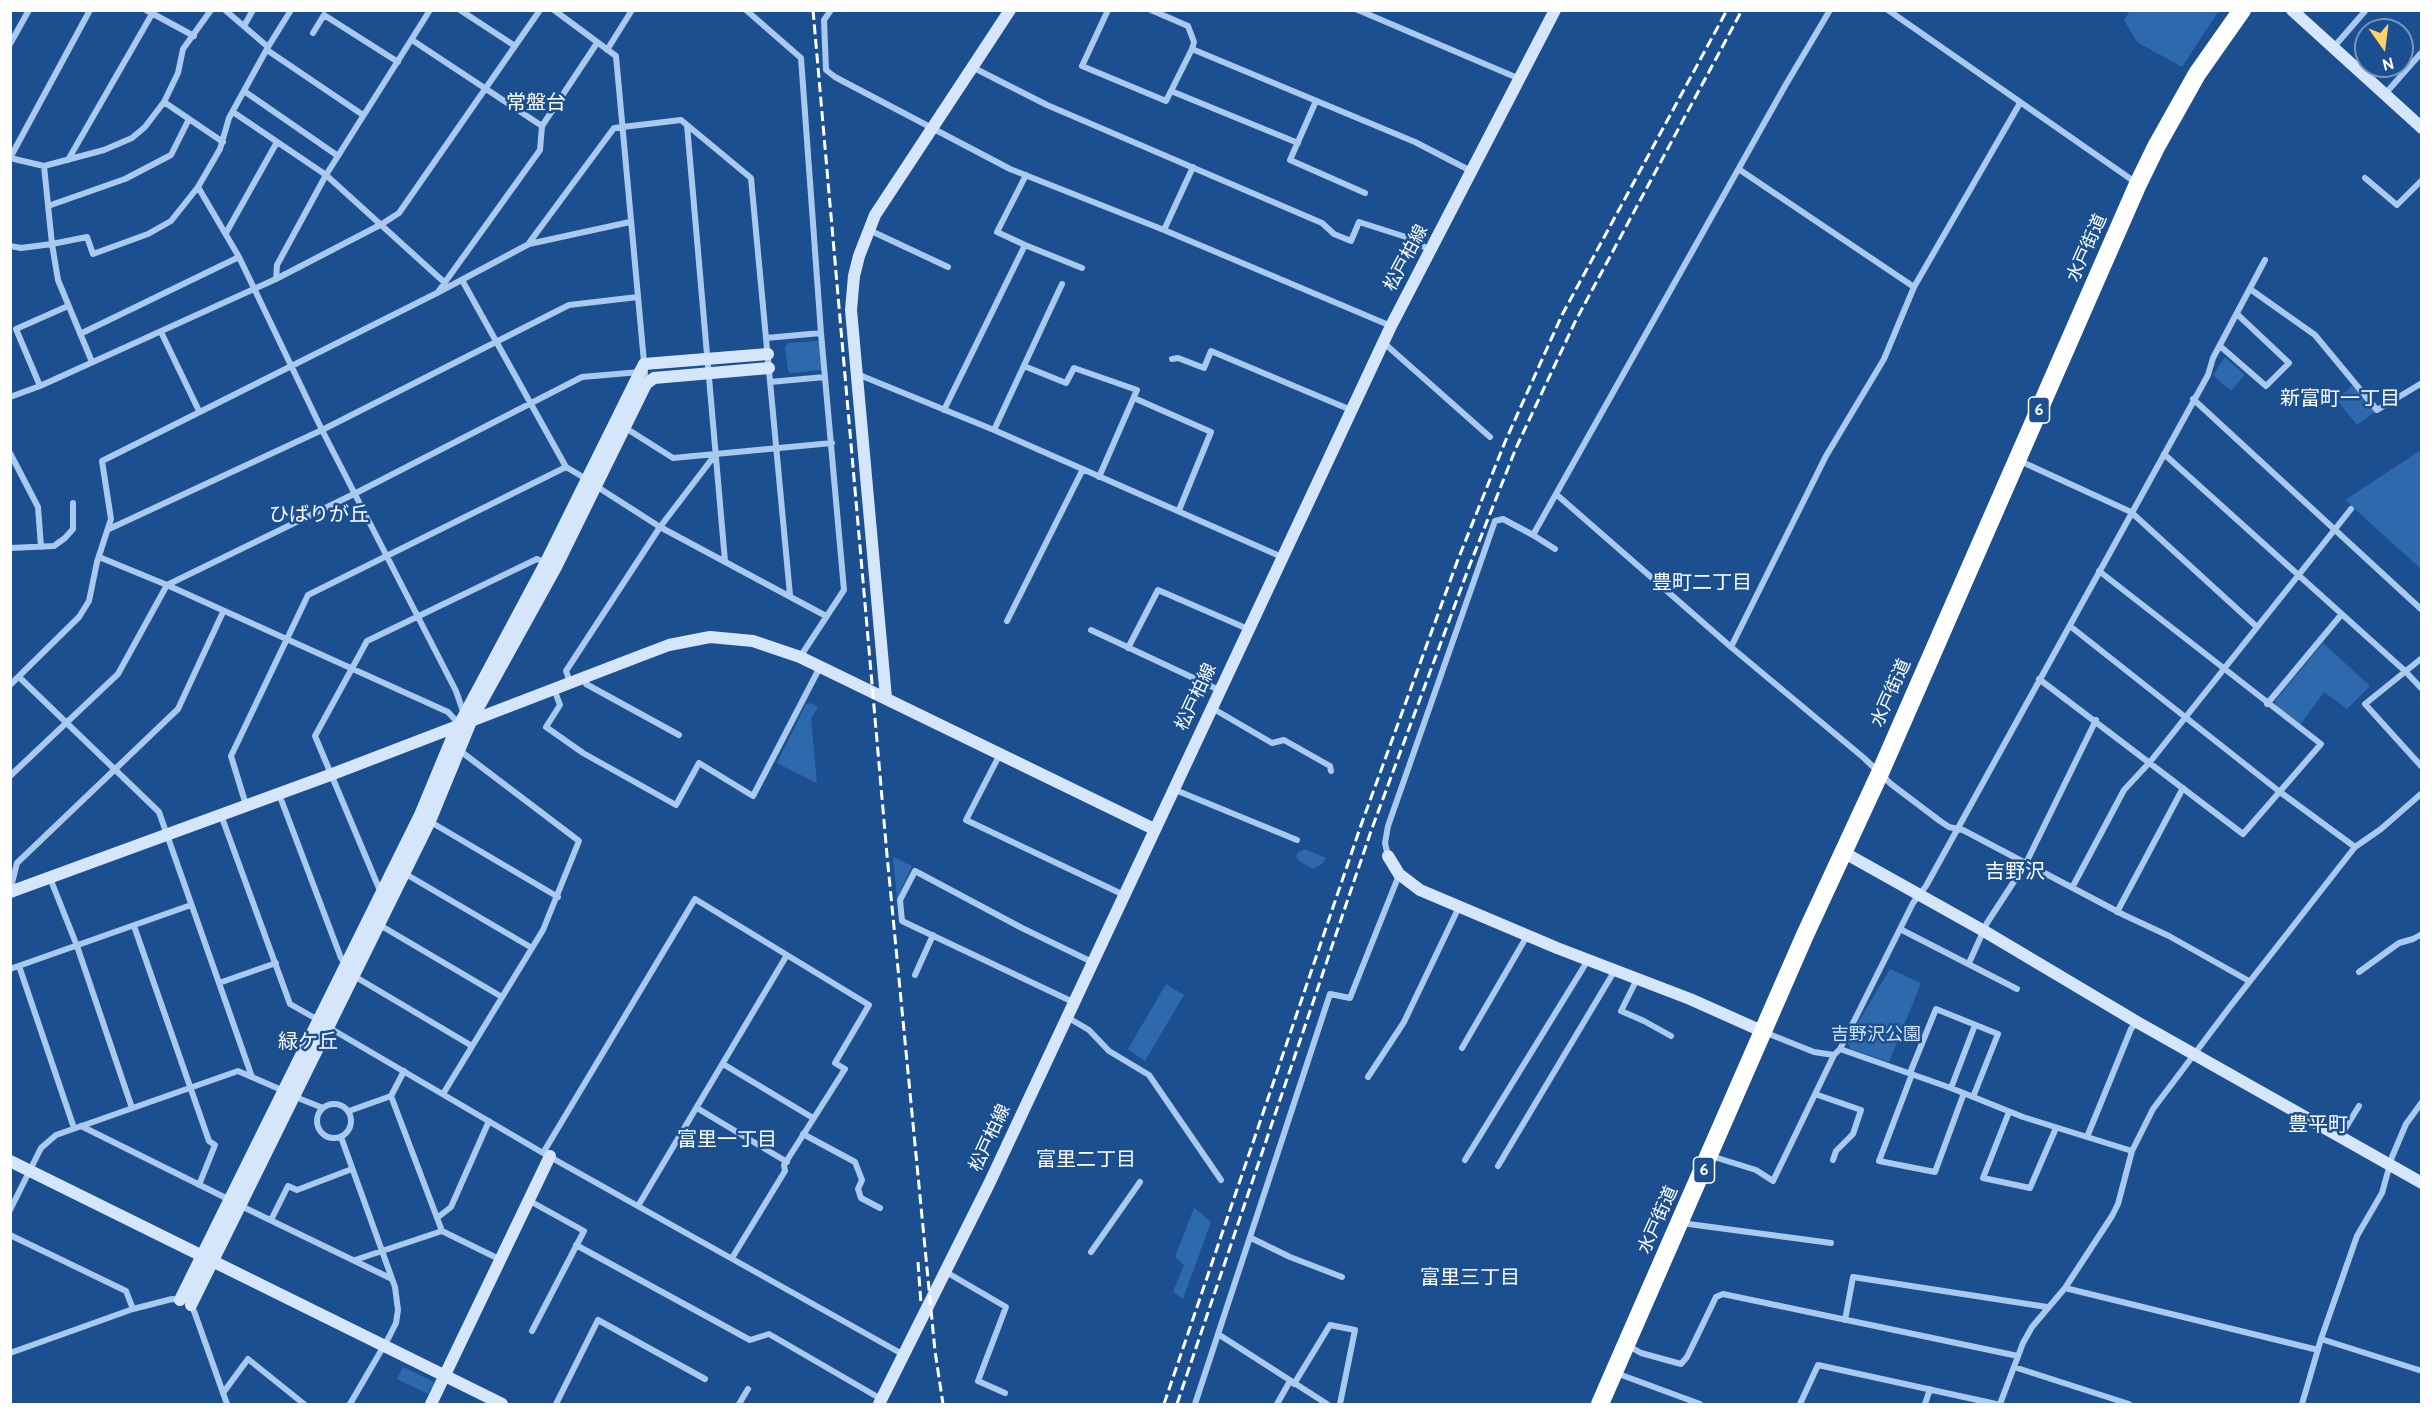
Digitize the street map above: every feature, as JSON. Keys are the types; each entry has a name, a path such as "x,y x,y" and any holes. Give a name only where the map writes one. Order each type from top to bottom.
{"highway":[{"name":"水戸街道","path":"1600,1404 2138,184 2197,74 2242,10"}],"street":[{"path":"10,44 29,10"},
{"path":"90,10 10,158 44,166 104,150 132,138 145,127 164,102 177,72 183,49 211,10"},
{"path":"225,10 268,49 363,115"},
{"path":"244,26 253,10"},
{"path":"10,246 21,248 87,237 93,254 148,234 171,221 198,187 222,142 244,91 291,10"},
{"path":"276,279 277,265 326,175 430,10"},
{"path":"459,10 515,46"},
{"path":"10,397 40,386 276,279 399,213 540,10"},
{"path":"227,1404 185,1302 323,1024 346,965 374,922 387,907 404,873 465,720 551,565 643,373 616,56 554,10"},
{"path":"607,50 632,10"},
{"path":"746,10 801,58 821,333 844,590 800,657"},
{"path":"831,10 824,20 826,70 835,77 1026,176 1164,230 1391,326"},
{"path":"886,698 851,293 859,256 869,230 891,189 1010,10"},
{"path":"1108,10 1082,66 1166,101 1194,42 1188,26 1151,10"},
{"path":"1358,10 1520,79"},
{"path":"1533,535 1830,10"},
{"path":"1888,10 2138,184"},
{"path":"2292,10 2421,128"},
{"path":"2333,48 2366,10"},
{"path":"68,160 149,12 194,36"},
{"name":"松戸柏線","path":"880,1402 946,1272 1383,342 1520,79 1551,13"},
{"path":"313,33 324,15 398,62"},
{"path":"412,40 542,126"},
{"path":"437,293 540,150 542,126 597,43"},
{"path":"1192,49 1415,142 1472,172"},
{"path":"2385,94 2421,52"},
{"path":"971,67 1047,105 1322,223 1334,234 1351,241 1359,222 1406,237 1430,250"},
{"path":"244,91 338,156"},
{"path":"1171,91 1298,143"},
{"path":"1316,101 1290,160 1365,193"},
{"path":"164,102 222,142"},
{"path":"1731,647 1826,456 1884,359 1914,286 2020,102"},
{"path":"233,112 326,175 444,282"},
{"path":"48,206 125,179 171,155 189,119"},
{"path":"529,244 614,129 681,120 751,178 790,596"},
{"path":"687,125 725,561"},
{"path":"226,233 277,142"},
{"path":"44,166 58,280 92,362"},
{"path":"1164,230 1193,167"},
{"path":"1740,170 1914,286"},
{"path":"1026,176 997,232 1082,268"},
{"path":"2365,178 2397,205 2421,180"},
{"path":"198,187 239,257 290,366 456,691 465,720 459,750 425,818 381,894 374,922 353,976 323,1024"},
{"path":"10,685 79,617 89,601 111,519 102,461 437,293 529,244 630,222"},
{"path":"869,230 948,267"},
{"path":"944,410 1024,245"},
{"path":"80,334 239,257"},
{"path":"1710,1155 1756,1170 1773,1181 1834,1055 1840,1049 1900,929 2208,375 2220,346 2265,260"},
{"path":"462,280 566,467 660,527 826,616"},
{"path":"994,430 1062,284"},
{"path":"2250,289 2315,335 2378,410 2421,383"},
{"path":"109,529 322,430 568,305 638,297"},
{"path":"40,386 16,329 68,306"},
{"path":"2220,346 2266,387 2289,363 2237,314"},
{"path":"160,332 199,411"},
{"path":"766,338 821,333"},
{"path":"1383,342 1490,437"},
{"path":"1172,359 1178,358 1204,368 1211,351 1351,410"},
{"path":"10,776 118,674 167,585 356,493 582,376 643,373 707,359 768,354"},
{"path":"1024,366 1066,383 1074,368 1137,390 1099,477"},
{"path":"643,373 654,378 769,368"},
{"path":"857,373 994,430 1082,471 1179,510 1282,557"},
{"path":"770,382 825,376"},
{"path":"1134,398 1211,432 1179,510"},
{"path":"2193,399 2421,610"},
{"path":"620,425 673,458 777,450 832,443"},
{"path":"10,453 38,507 41,547"},
{"path":"2164,454 2404,671 2421,690"},
{"path":"570,682 566,670 660,527 716,455"},
{"path":"2017,460 2131,512 2257,627"},
{"path":"246,805 231,756 310,592 566,467"},
{"path":"1007,621 1082,471"},
{"path":"1556,494 1731,647 1940,821 2073,886 2117,912 2169,936 2249,981"},
{"path":"10,548 54,546 73,529 73,502"},
{"path":"2073,886 2124,790 2150,762 2351,509"},
{"path":"1556,549 1503,519 1495,521 1388,826 1385,843 1388,856 1399,874 1420,890 1690,999 1814,1052 1834,1055"},
{"path":"99,557 167,585 465,720"},
{"path":"387,907 315,736 367,641 537,559 551,565"},
{"path":"2039,679 2096,720 2243,834 2321,744 2100,571"},
{"path":"1128,648 1158,590 1248,629"},
{"path":"223,612 177,709 17,863 12,883 13,891 330,775 465,720 669,645 710,637 753,641 800,657 1154,829"},
{"path":"2267,704 2341,615"},
{"path":"2070,626 2280,792 2355,847"},
{"path":"1091,630 1219,690"},
{"path":"2421,658 2365,704 2421,767"},
{"path":"554,688 560,705 546,727 583,753 676,805 699,763 753,796 820,667"},
{"path":"19,677 159,812 252,1077"},
{"path":"584,677 586,684 678,735"},
{"path":"1211,708 1272,743 1284,740 1329,766 1331,771"},
{"path":"1969,963 1984,931 2026,863 2096,720"},
{"path":"443,1094 543,930 579,841 459,750"},
{"path":"1000,754 966,820 1124,895"},
{"path":"2117,912 2183,788"},
{"path":"1173,789 1297,840"},
{"path":"1800,1404 1818,1365 1998,1404 2028,1335 2065,1288 2112,1216 2118,1203 2132,1150 2153,1110 2249,981 2355,847 2381,829 2421,793"},
{"path":"279,794 340,958 353,976 472,1046"},
{"path":"220,815 290,1004 546,1154 904,1355"},
{"path":"425,818 558,897"},
{"path":"1843,852 2421,1183"},
{"path":"1073,1002 902,921 900,900 915,871 1092,962"},
{"path":"404,873 532,948"},
{"path":"1195,1404 1329,994 1350,998 1399,874"},
{"path":"50,878 132,1108"},
{"path":"431,1404 528,1200 546,1154 695,899 869,1005 835,1063 845,1069 803,1134 787,1162 785,1171 732,1258"},
{"path":"10,969 191,905"},
{"path":"1368,1077 1404,1022 1459,907"},
{"path":"374,922 502,997"},
{"path":"134,926 209,1141 215,1145 199,1185"},
{"path":"1900,929 2017,989"},
{"path":"2359,972 2398,943 2421,934"},
{"path":"915,975 933,935"},
{"path":"1462,1048 1528,935"},
{"path":"638,1206 787,955"},
{"path":"1465,1160 1588,959"},
{"path":"219,983 276,963"},
{"path":"19,966 77,1127 392,1279"},
{"path":"1498,1166 1615,970"},
{"path":"1638,979 1621,1011 1671,1036"},
{"path":"1964,1094 1935,1172 1880,1161 1936,1009 1998,1034 1973,1097"},
{"path":"1066,1017 1089,1030 1109,1051 1149,1075 1221,1180"},
{"path":"2087,1137 2131,1029 2137,1022"},
{"path":"1951,1088 1976,1025"},
{"path":"1840,1049 1951,1088 2009,1112 2132,1150"},
{"path":"723,1064 813,1118"},
{"path":"10,1210 41,1148 47,1141 77,1127 238,1071 323,1108"},
{"path":"349,1111 351,1124 346,1134 341,1137 325,1136 318,1127 317,1116 323,1108 331,1104 337,1104 349,1111 391,1096 404,1071"},
{"path":"1815,1094 1861,1110 1853,1134 1836,1151 1833,1160"},
{"path":"391,1096 442,1231 499,1259"},
{"path":"2302,1404 2321,1339 2357,1236 2382,1193 2406,1124 2421,1102"},
{"path":"2340,1138 2359,1107"},
{"path":"697,1108 787,1162"},
{"path":"2009,1112 1983,1178 2030,1188 2056,1128"},
{"path":"437,1218 451,1207 489,1121"},
{"path":"803,1134 855,1162 862,1180 858,1189 861,1198 880,1208"},
{"path":"341,1137 392,1279 398,1310 396,1323 384,1347 350,1404"},
{"path":"10,1161 502,1404"},
{"path":"271,1220 288,1186 297,1190 352,1168"},
{"path":"1091,1252 1140,1182"},
{"path":"528,1200 584,1231 532,1331"},
{"path":"1680,1223 1831,1243"},
{"path":"354,1261 442,1231"},
{"path":"10,1235 126,1291 133,1309"},
{"path":"1251,1238 1290,1257 1342,1277"},
{"path":"576,1245 750,1341 770,1334 880,1402"},
{"path":"946,1272 1006,1307 978,1382 1005,1393"},
{"path":"1845,1320 1853,1277 2047,1308"},
{"path":"2065,1288 2318,1350"},
{"path":"1626,1344 1641,1353 1681,1364 1687,1357 1716,1297 1722,1294 2018,1356"},
{"path":"10,1353 133,1309 172,1299 185,1302"},
{"path":"556,1404 598,1320 705,1379"},
{"path":"1278,1404 1330,1325 1355,1330 1340,1404"},
{"path":"1218,1334 1327,1404"},
{"path":"2321,1339 2421,1371"},
{"path":"223,1394 248,1359 304,1404"},
{"path":"2014,1367 2129,1404"},
{"path":"1614,1372 1700,1404"},
{"path":"739,1404 748,1389"},
{"path":"1925,1404 1930,1389"}],"green space":[{"path":"2130,11 2218,12 2182,67 2137,42 2124,20"},
{"path":"819,341 822,370 791,373 788,371 785,348 788,343"},
{"path":"2225,357 2245,375 2231,391 2213,375"},
{"path":"2355,383 2377,410 2357,425 2337,400"},
{"path":"2421,450 2421,569 2345,500"},
{"path":"2323,643 2370,686 2347,709 2324,692 2300,725 2276,706 2275,701"},
{"path":"811,703 818,707 811,718 817,783 777,763 806,704"},
{"path":"1305,849 1326,858 1322,864 1313,869 1296,857 1298,852"},
{"path":"893,857 912,866 897,899"},
{"name":"吉野沢公園","path":"1890,969 1921,983 1889,1062 1851,1049 1847,1041"},
{"path":"1166,984 1184,995 1145,1061 1128,1049"},
{"path":"1194,1208 1211,1222 1183,1299 1173,1292 1184,1265 1175,1257"},
{"path":"403,1367 434,1382 428,1394 397,1379"}],"railway":[{"path":"813,10 887,855 935,1351 943,1404"},
{"path":"1164,1404 1360,828 1457,562 1505,442 1562,315 1727,10"},
{"path":"1177,1404 1371,831 1469,567 1516,448 1575,322 1742,10"},
{"path":"918,1262 921,1304"}],"district":[{"name":"常盤台","path":"536,103"},
{"name":"新富町一丁目","path":"2340,399"},
{"name":"ひばりが丘","path":"319,515"},
{"name":"豊町二丁目","path":"1702,583"},
{"name":"吉野沢","path":"2015,872"},
{"name":"緑ケ丘","path":"308,1042"},
{"name":"豊平町","path":"2318,1125"},
{"name":"富里一丁目","path":"727,1140"},
{"name":"富里二丁目","path":"1086,1160"},
{"name":"富里三丁目","path":"1470,1278"}]}
